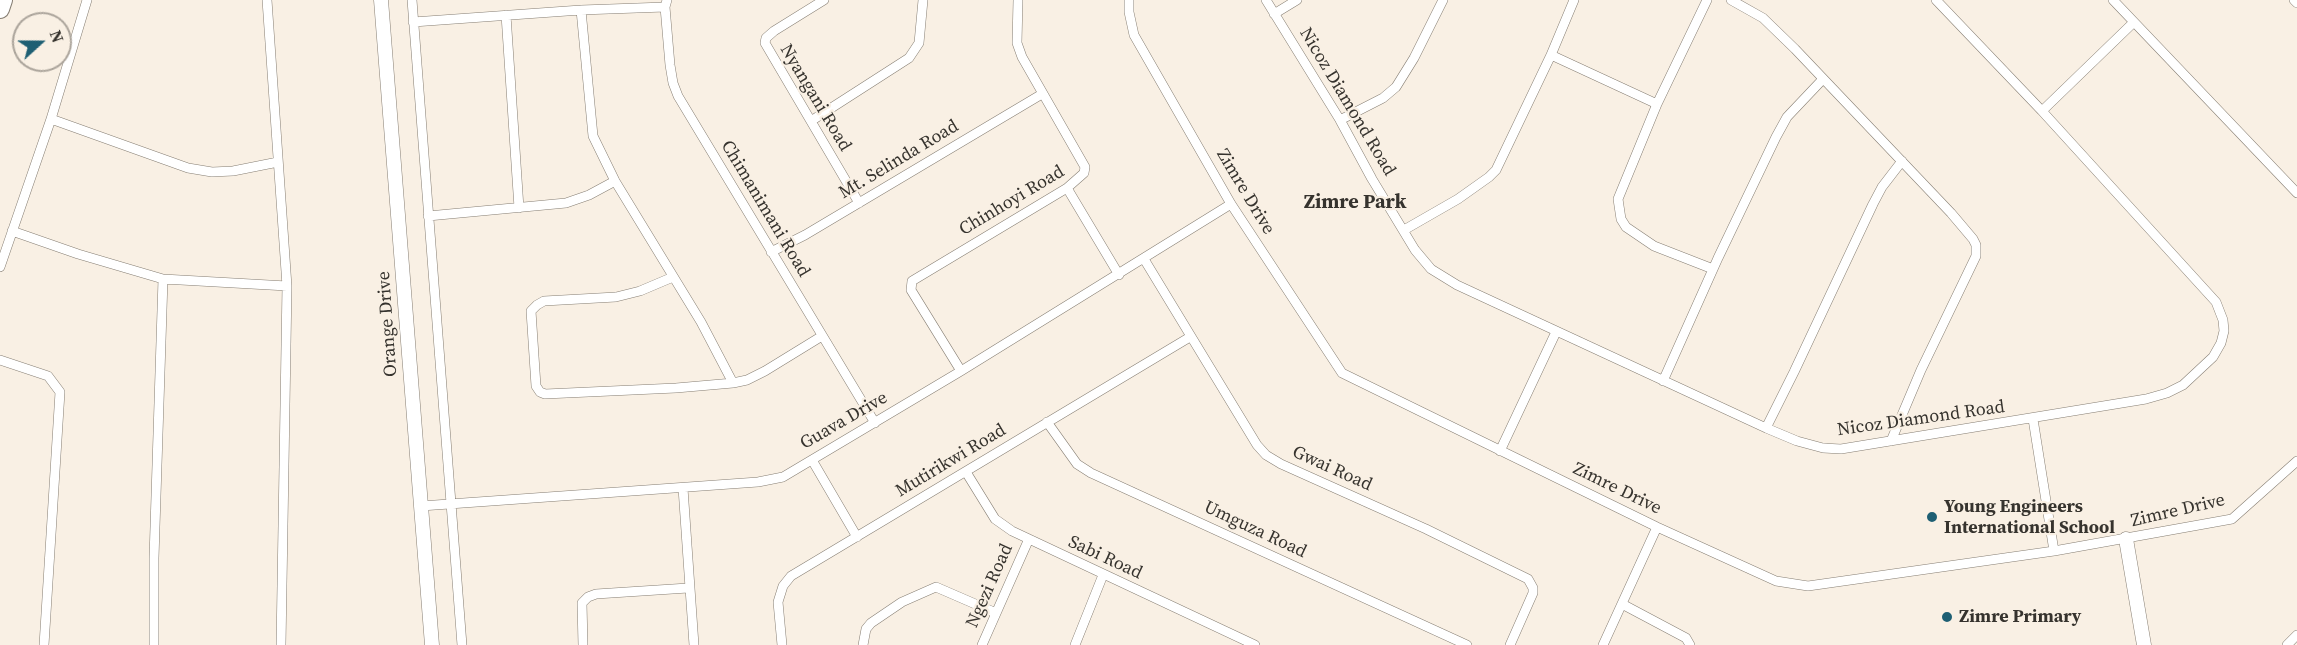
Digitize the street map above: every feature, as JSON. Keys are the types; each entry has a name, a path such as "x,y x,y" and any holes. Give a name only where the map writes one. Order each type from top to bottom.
{"highway":[{"path":"0,9 3,0"}],"street":[{"path":"0,267 51,119 87,0"},
{"path":"267,0 287,286 281,645"},
{"name":"Orange Drive","path":"381,0 432,645"},
{"path":"412,0 462,645"},
{"name":"Nyangani Road","path":"824,0 774,31 765,40 766,47 859,203"},
{"path":"811,121 909,58 920,43 923,0"},
{"name":"Chinhoyi Road","path":"961,371 911,290 912,281 1067,188 1084,173 1084,167 1022,57 1017,43 1018,0"},
{"name":"Zimre Drive","path":"1129,0 1134,35 1231,204 1342,374 1776,581 1808,586 2054,551 2232,519 2297,462"},
{"name":"Nicoz Diamond Road","path":"1266,0 1340,120 1415,250 1431,269 1556,332 1766,428 1797,441 1823,448 1841,449 2146,399 2167,393 2183,385 2213,357 2221,343 2224,332 2223,320 2216,302 2042,111 1936,0"},
{"path":"1274,14 1297,0"},
{"path":"1340,120 1383,98 1396,87 1414,58 1443,0"},
{"path":"1404,230 1458,199 1496,170 1551,55 1574,0"},
{"path":"1707,0 1657,104 1618,199 1621,219 1626,227 1654,246 1713,269"},
{"path":"1731,0 1763,18 1902,161 1973,239 1977,251 1976,256 1921,370 1890,441"},
{"path":"2114,0 2297,193"},
{"path":"413,22 666,4"},
{"name":"Chimanimani Road","path":"666,4 670,65 678,96 875,423"},
{"path":"581,10 591,129 615,181 701,322 733,382"},
{"path":"506,15 519,208"},
{"path":"2042,111 2134,22"},
{"path":"1551,55 1657,104"},
{"path":"1663,381 1713,269 1781,127 1787,117 1823,79"},
{"name":"Mt. Selinda Road","path":"771,252 859,203 1042,94"},
{"path":"51,119 188,168 212,172 233,171 278,162"},
{"path":"1766,428 1781,401 1873,204 1882,187 1902,161"},
{"path":"428,216 566,203 590,195 615,181"},
{"path":"1067,188 1119,275"},
{"name":"Guava Drive","path":"421,506 772,480 812,460 875,423 1231,204"},
{"path":"12,231 78,254 163,279 287,286"},
{"name":"Gwai Road","path":"1144,259 1257,445 1266,455 1528,579 1533,593 1510,645"},
{"path":"672,277 640,291 616,297 544,302 537,305 531,311 536,386 540,392 545,394 676,388 747,380 822,336"},
{"path":"154,645 155,525 163,279"},
{"path":"1500,451 1556,332"},
{"name":"Mutirikwi Road","path":"782,645 778,602 785,582 1190,337"},
{"path":"0,360 48,376 60,392 44,645"},
{"path":"2033,419 2054,551"},
{"name":"Umguza Road","path":"1047,422 1077,464 1091,473 1467,645"},
{"path":"812,460 857,537"},
{"name":"Sabi Road","path":"966,472 995,519 1028,541 1251,644"},
{"path":"683,488 688,588 694,645"},
{"path":"1603,645 1658,526"},
{"path":"2126,539 2144,645"},
{"name":"Ngezi Road","path":"982,645 1028,541"},
{"path":"1075,645 1103,575"},
{"path":"863,645 866,629 871,623 902,602 936,587 996,613"},
{"path":"583,645 582,603 588,597 596,594 688,588"},
{"path":"1622,604 1686,638 1690,645"},
{"path":"2288,645 2297,635"}],"place":[{"name":"Young Engineers International School","path":"1932,517"},
{"name":"Zimre Primary","path":"1947,617"}],"district":[{"name":"Zimre Park","path":"1355,203"}]}
